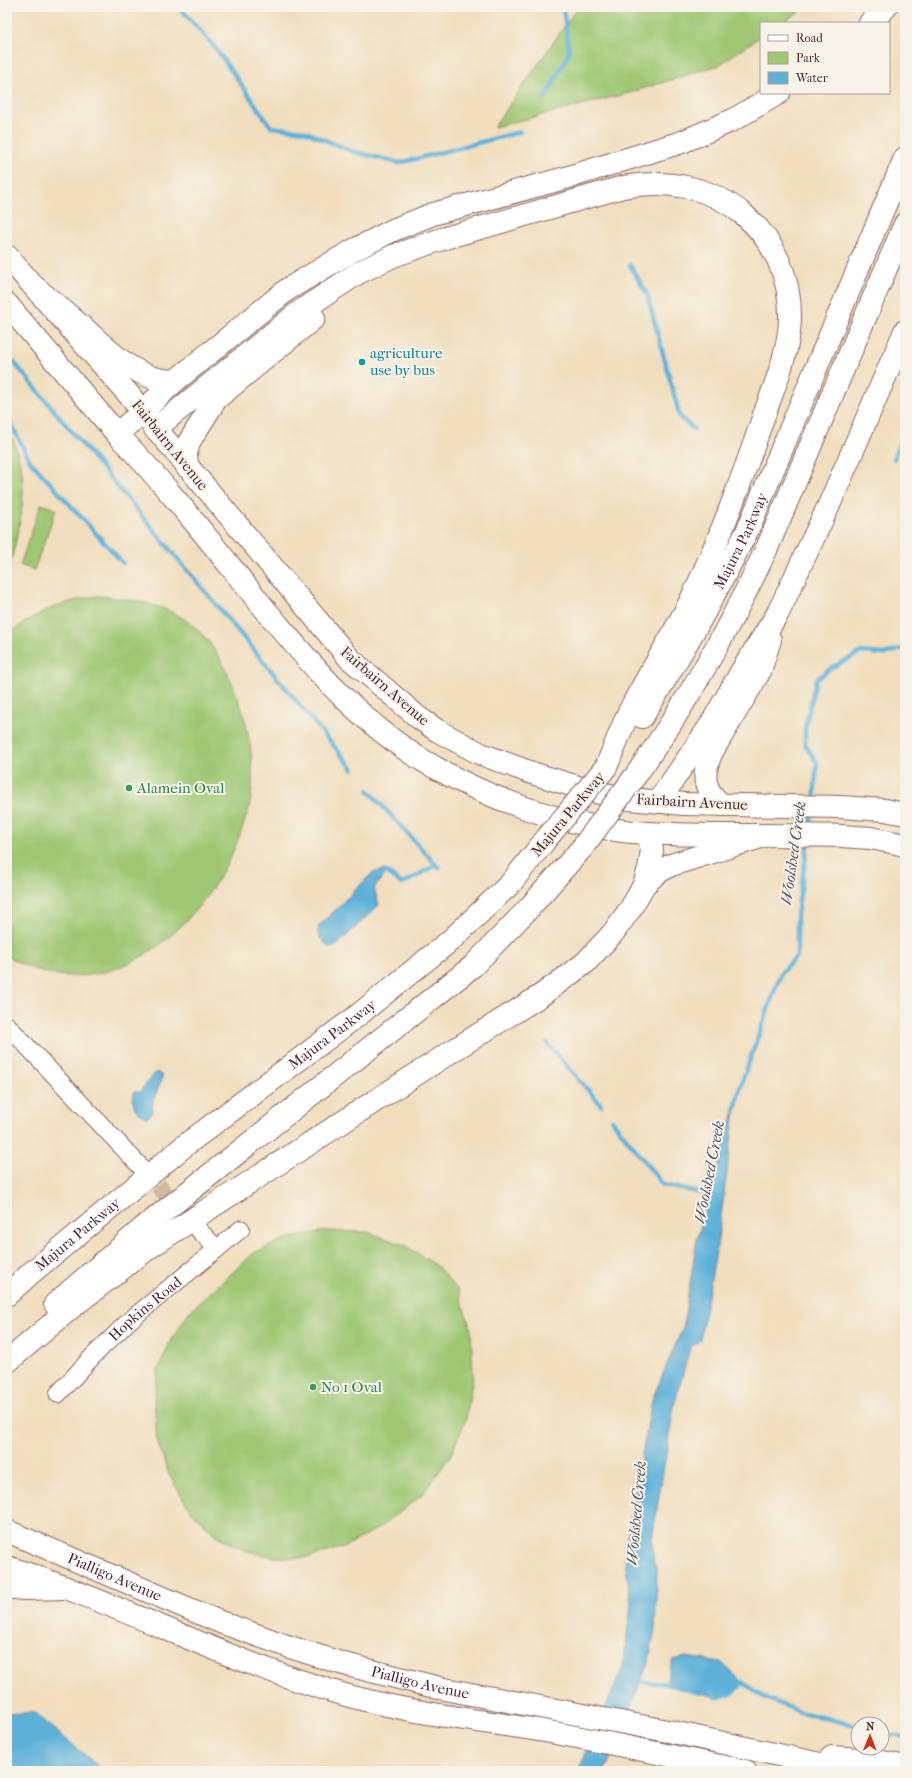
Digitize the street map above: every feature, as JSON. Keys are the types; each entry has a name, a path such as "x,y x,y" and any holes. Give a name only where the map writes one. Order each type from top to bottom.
{"main road":[{"path":"871,22 886,7"},
{"path":"117,434 175,381 288,289 331,262 393,230 433,214 569,177 682,142 733,120 777,94"},
{"name":"Majura Parkway","path":"7,1295 31,1273 188,1143 357,1016 451,940 510,884 606,767 669,674 720,587 766,488 905,158"},
{"path":"132,449 299,312 358,273 393,256 444,238 623,187 641,184 661,183 701,191 736,208 759,230 776,254 786,280 789,300 789,325 783,358 731,508 703,574 679,624 632,706 606,767"},
{"name":"Majura Parkway","path":"7,1348 118,1249 473,966 529,908 582,848 663,738 707,666 748,589 767,548 905,224"},
{"name":"Fairbairn Avenue","path":"7,256 130,396 155,429 348,658 403,705 438,731 481,754 532,773 591,792 658,802 841,807 905,814"},
{"path":"187,467 186,453 189,442 216,399 315,317 358,273"},
{"path":"36,288 118,358 155,379 175,381"},
{"name":"Fairbairn Avenue","path":"7,304 117,434 132,449 299,650 340,694 376,726 415,755 436,768 503,799 568,821 615,830 644,829 770,835 841,836 871,838 905,845"},
{"path":"644,829 658,802 710,726 744,667 778,613 795,580 839,484 905,331"},
{"path":"722,804 713,798 707,788 705,774 706,766 712,752 760,671 778,613"},
{"path":"7,1362 72,1307 150,1247 442,1057 540,996 574,972 584,963 613,933 631,908 644,885 652,850 644,829 625,810 591,792"},
{"path":"644,885 657,873 671,865 770,835"},
{"name":"Pialligo Avenue","path":"7,1531 220,1622 290,1647 344,1664 439,1688 673,1732 852,1771"},
{"name":"Pialligo Avenue","path":"7,1567 132,1613 223,1653 292,1679 337,1693 379,1704 535,1730 745,1771"},
{"path":"7,1587 31,1590 66,1588"},
{"path":"755,1750 873,1760 905,1767"}],"street":[{"path":"7,1025 139,1165"},
{"path":"198,1229 217,1248"},
{"name":"Hopkins Road","path":"58,1394 94,1355 124,1326 241,1229"}],"green space":[{"path":"578,7 807,7 783,22 760,22 760,37 719,65 629,93 494,127"},
{"path":"7,425 20,462 23,487 19,526 7,577"},
{"path":"41,504 56,509 34,570 20,565"},
{"name":"Alamein Oval","path":"98,596 146,603 165,609 182,618 198,630 211,645 223,664 234,688 244,716 252,759 252,788 249,808 237,842 221,875 200,905 174,933 145,954 113,970 79,976 43,972 7,956 7,635 28,620 50,609 72,601"},
{"name":"No 1 Oval","path":"325,1231 367,1232 404,1245 436,1265 458,1290 471,1330 473,1376 466,1419 450,1457 421,1496 382,1526 344,1547 306,1558 272,1557 244,1550 217,1536 191,1511 169,1475 157,1440 154,1399 158,1370 171,1340 189,1312 254,1253 284,1239"}],"water":[{"path":"386,870 387,872 374,888 379,905 336,946 329,948 318,935 318,927 373,872"},
{"path":"156,1072 163,1075 152,1105 152,1113 147,1118 139,1113 135,1108 133,1101 134,1091 139,1092"},
{"path":"736,1104 717,1246 700,1340 690,1348 674,1406 652,1539 654,1564 657,1566 655,1630 648,1663 612,1755 604,1771 578,1771 623,1667 631,1603 624,1553 652,1400 683,1327 697,1239"},
{"path":"686,1657 721,1662 742,1682 741,1686 721,1698 667,1684 668,1675 673,1660"},
{"path":"34,1712 104,1771 7,1771 7,1714"}],"waterway":[{"path":"179,7 214,46 271,127 304,131 351,151 400,163 520,132"},
{"path":"545,98 569,53 563,7"},
{"path":"630,265 647,294 680,417 694,429"},
{"path":"7,354 353,769"},
{"path":"7,416 30,461 123,563"},
{"path":"894,459 905,426"},
{"name":"Woolshed Creek","path":"814,801 817,763 805,744 805,728 816,680 831,668 861,652 884,654 905,648"},
{"path":"368,790 439,868"},
{"name":"Woolshed Creek","path":"810,829 812,812"},
{"name":"Woolshed Creek","path":"735,1110 740,1087 781,973 797,956 797,915 808,842"},
{"path":"387,872 402,884 436,865"},
{"path":"547,1043 601,1105"},
{"path":"612,1120 663,1185 714,1196"},
{"path":"636,1681 667,1684 701,1693"},
{"path":"716,1697 724,1697 732,1693 741,1685 742,1682 763,1697 800,1712 850,1724"},
{"path":"890,1734 905,1737"}],"tunnel":[{"path":"141,1167 198,1229"}],"place":[{"name":"agriculture use by bus","path":"362,362"},
{"name":"Alamein Oval","path":"129,788"},
{"name":"No 1 Oval","path":"313,1387"}]}
